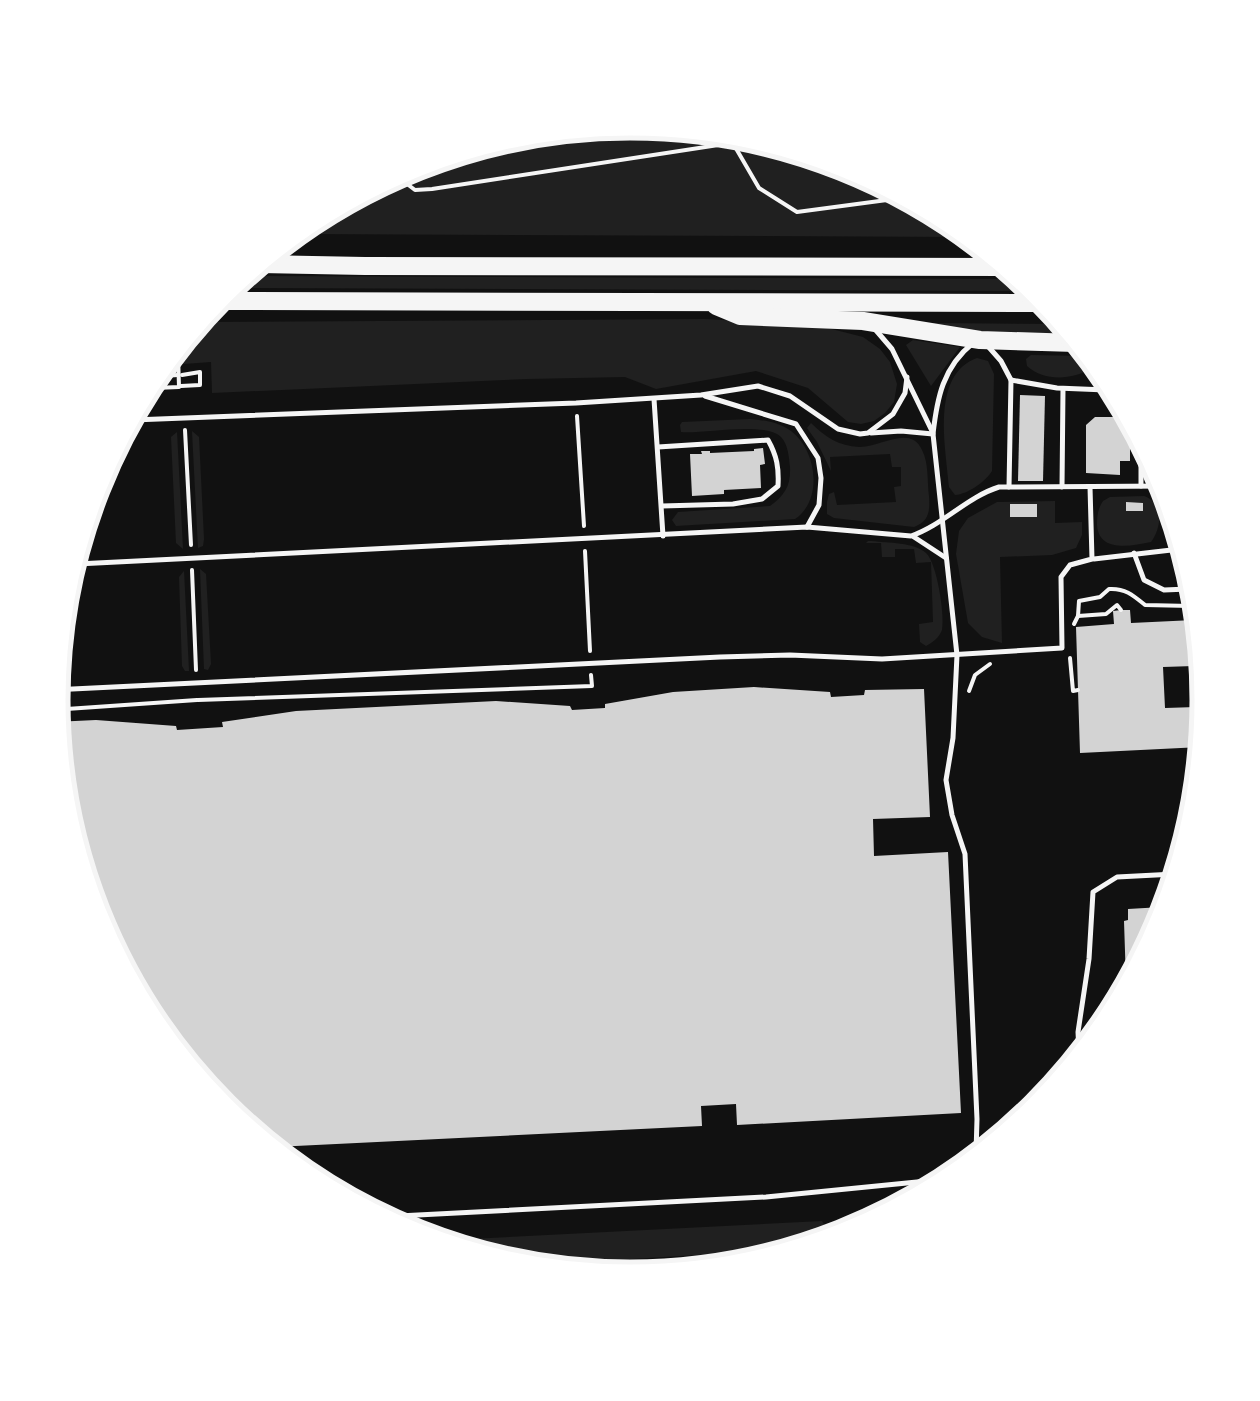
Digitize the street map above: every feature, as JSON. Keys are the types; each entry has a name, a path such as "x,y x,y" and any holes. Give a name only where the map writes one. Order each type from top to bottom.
{"main road":[{"path":"276,264 988,267"},
{"path":"234,301 1028,303"},
{"path":"706,302 740,316 864,321 980,340 1063,343"}],"lane":[{"path":"864,321 886,340 933,434"},
{"path":"977,1143 964,854 946,780 957,655 933,434 938,396 948,371 962,352 980,340 1001,361 1011,380 1009,487"},
{"path":"868,433 897,409 906,377"},
{"path":"1011,380 1062,389 1098,388"},
{"path":"143,419 576,403 701,395 758,386 806,404 838,428 853,434 933,434"},
{"path":"1062,389 1062,486"},
{"path":"701,395 796,424 818,458 819,504 807,527"},
{"path":"654,398 663,536"},
{"path":"658,447 768,440 779,472 778,486 762,498 733,504 662,506"},
{"path":"1141,466 1141,486"},
{"path":"1090,486 1092,559"},
{"path":"85,564 807,527 911,536 924,532 989,490 1150,486"},
{"path":"911,536 946,558"},
{"path":"68,689 766,655 862,658 1062,648 1060,576 1070,565 1171,550"},
{"path":"1134,553 1144,580 1164,590 1182,590"},
{"path":"1078,1040 1093,892 1118,877 1165,875"},
{"path":"405,1216 766,1197 921,1182"}],"path":[{"path":"408,184 416,190 432,189 715,145"},
{"path":"738,149 759,188 796,212 887,200"},
{"path":"178,366 179,386"},
{"path":"162,387 200,385 200,372 171,376"},
{"path":"68,709 198,700 592,686 576,403"},
{"path":"184,417 198,700"},
{"path":"1078,616 1106,614 1113,602 1109,589 1132,594 1144,605 1184,606"},
{"path":"1072,630 1078,616 1078,601 1100,597 1113,602"},
{"path":"1070,651 1073,691 1078,690"},
{"path":"956,695 967,696 975,675 990,666 995,652"}],"shaded area":[{"path":"630,138 703,143 776,157 879,196 948,237 316,234 381,196 484,157 557,143"},
{"path":"261,276 1002,279 1015,291 248,288"},
{"path":"704,319 816,325 863,337 880,349 890,362 897,384 894,402 885,413 861,424 848,422 808,388 756,371 656,389 625,377 212,393 211,362 179,364 214,322"},
{"path":"929,324 1047,324 1057,335 962,334"},
{"path":"913,340 960,347 931,386 906,345"},
{"path":"1031,355 1074,356 1085,371 1050,377 1027,366 1026,359"},
{"path":"977,358 988,361 994,374 992,471 976,487 955,495 949,487 944,414 952,380 962,367"},
{"path":"750,419 784,427 805,448 811,460 813,487 804,510 795,519 676,526 672,520 678,512 770,506 783,494 790,467 781,437 748,429 681,432 680,425"},
{"path":"811,423 845,445 867,446 902,438 917,442 927,467 926,519 914,527 827,514 829,494 834,492 837,505 896,502 894,487 901,486 901,467 892,467 890,454 830,457 831,471 807,428"},
{"path":"192,431 199,437 204,539 203,546 198,548"},
{"path":"177,432 183,549 176,543 171,437"},
{"path":"1144,496 1155,504 1159,516 1151,542 1117,546 1103,540 1097,525 1103,501 1110,497"},
{"path":"1055,501 1055,523 1082,522 1076,548 1052,555 1000,557 1002,643 982,637 968,623 956,554 959,531 968,518 997,502"},
{"path":"868,541 915,547 930,559 934,567 939,590 943,623 939,635 926,646 920,642 919,624 933,622 931,562 916,563 914,549 895,549 895,557 882,557 881,543"},
{"path":"200,569 206,574 211,664 208,670 204,669"},
{"path":"184,571 189,671 182,666 179,577"},
{"path":"822,1221 826,1227 736,1253 589,1262 520,1252 468,1239"}],"building":[{"path":"1020,395 1045,396 1043,481 1018,481"},
{"path":"1095,417 1116,417 1130,444 1130,461 1120,461 1120,475 1086,473 1086,425"},
{"path":"763,448 761,488 692,496 690,454"},
{"path":"1126,502 1143,503 1143,511 1126,511"},
{"path":"1010,504 1037,504 1037,517 1010,517"},
{"path":"1130,610 1131,623 1187,620 1191,666 1163,667 1165,708 1192,707 1190,748 1080,753 1076,627 1114,624 1113,611"},
{"path":"754,687 830,692 831,697 864,695 865,690 924,689 930,817 873,819 874,856 948,852 961,1113 737,1125 736,1104 701,1106 702,1126 287,1146 232,1098 162,1013 110,916 78,810 69,721 176,726 177,730 223,727 222,722 296,711 496,701 570,706 572,710 605,708 605,704 673,692"},
{"path":"1153,908 1125,966 1124,921 1128,920 1128,909"}]}
